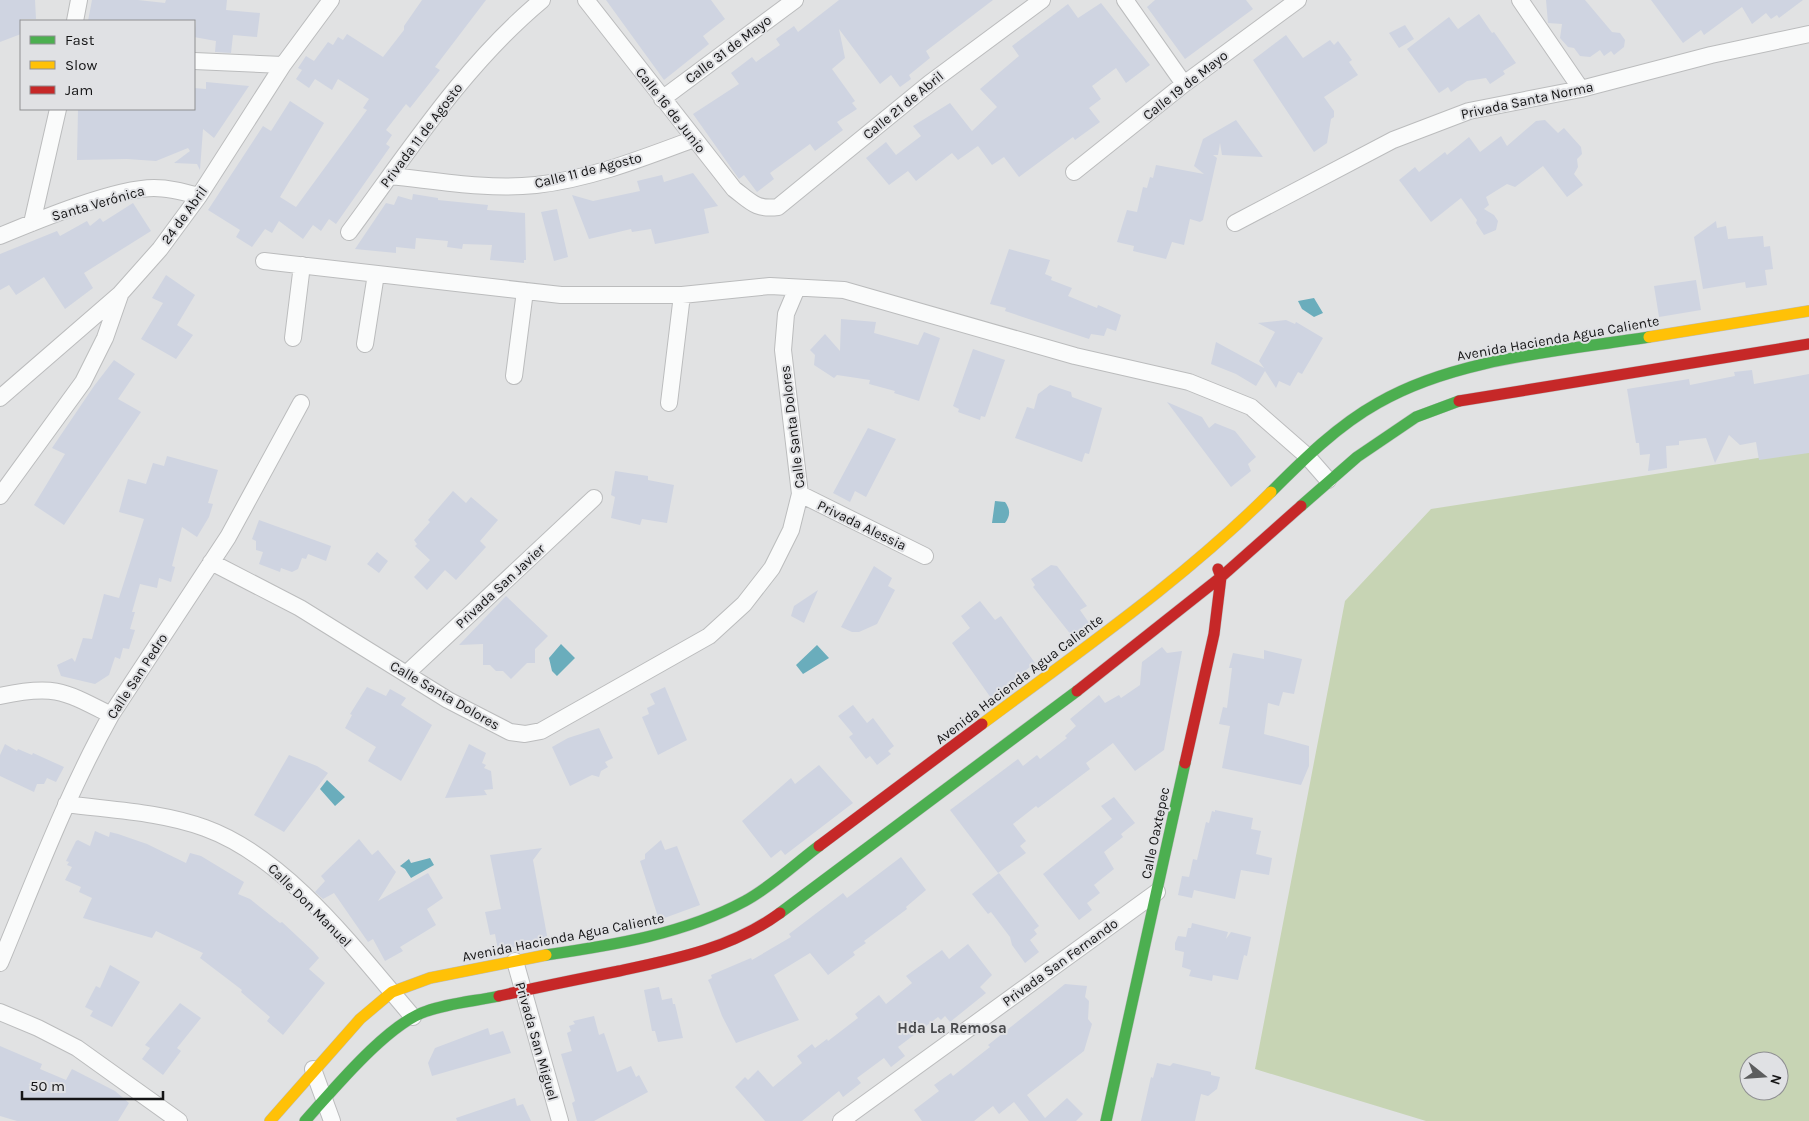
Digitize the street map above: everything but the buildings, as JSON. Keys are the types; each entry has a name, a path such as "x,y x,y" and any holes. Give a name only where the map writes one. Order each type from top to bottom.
{"main road":[{"name":"Avenida Hacienda Agua Caliente","path":"270,1121 313,1069 377,1002 392,992 411,984 515,961 647,938 719,916 747,900 1167,586 1210,551 1307,456 1366,410 1404,390 1439,376 1478,365 1809,311"},
{"path":"305,1121 392,1031 426,1011 681,958 718,947 766,923 1108,668 1221,576 1328,480 1380,440 1416,418 1464,399 1809,344"},
{"path":"1210,551 1221,576"},
{"name":"Calle Oaxtepec","path":"1106,1121 1214,634 1221,576"}],"street":[{"path":"75,20 79,0"},
{"name":"24 de Abril","path":"0,398 120,294 160,249 199,196 284,65 331,0"},
{"name":"Privada 11 de Agosto","path":"349,232 450,93 514,23 542,0"},
{"name":"Calle 16 de Junio","path":"586,0 734,189 756,206 766,209"},
{"name":"Calle 31 de Mayo","path":"662,99 795,0"},
{"name":"Calle 21 de Abril","path":"766,209 778,207 930,83 1042,0"},
{"path":"1124,0 1184,84"},
{"name":"Calle 19 de Mayo","path":"1074,172 1184,84 1298,0"},
{"path":"1520,0 1581,89"},
{"name":"Privada Santa Norma","path":"1235,224 1393,140 1470,110 1581,89 1711,55 1809,34"},
{"path":"195,61 284,65"},
{"path":"32,223 58,110"},
{"name":"Calle 11 de Agosto","path":"391,176 486,186 536,185 639,159 694,139"},
{"name":"Santa Verónica","path":"0,236 97,201 152,188 178,190 199,196"},
{"path":"264,260 561,295 682,295 770,286 844,290 1075,356 1189,382 1251,407 1307,456 1328,480"},
{"path":"293,338 302,265"},
{"path":"365,344 376,274"},
{"name":"Calle Santa Dolores","path":"211,562 300,608 448,700 510,732 525,734 542,731 709,636 744,604 772,568 791,530 800,494 783,350 786,314 797,288"},
{"path":"514,376 525,291"},
{"path":"0,496 84,382 104,338 120,294"},
{"path":"669,403 682,295"},
{"name":"Calle San Pedro","path":"0,963 66,804 111,715 228,537 301,403"},
{"name":"Privada Alessia","path":"800,494 925,556"},
{"name":"Privada San Javier","path":"406,674 594,498"},
{"path":"0,696 35,690 54,690 68,693 111,715"},
{"name":"Calle Don Manuel","path":"66,804 166,818 204,827 234,840 269,862 297,888 414,1018"},
{"name":"Privada San Fernando","path":"841,1121 1157,892"},
{"name":"Privada San Miguel","path":"515,961 560,1121"},
{"path":"0,1012 38,1028 77,1048 179,1121"},
{"path":"313,1069 323,1101 332,1121"}],"green space":[{"path":"1809,450 1809,1121 1426,1121 1255,1069 1345,601 1431,509"}],"water":[{"path":"1314,298 1323,313 1314,317 1302,309 1298,301"},
{"path":"995,501 1005,502 1009,510 1005,523 992,523"},
{"path":"561,644 575,658 557,676 552,671 549,658"},
{"path":"817,645 829,658 803,674 796,665"},
{"path":"327,780 345,797 335,806 320,789"},
{"path":"430,858 434,865 411,878 405,869 400,866 409,859 411,863"}],"traffic: fast":[{"path":"1271,492 1309,455 1349,422 1378,403 1408,388 1441,376 1510,358 1649,337"},
{"path":"1301,506 1357,457 1416,417 1459,401"},
{"path":"780,913 1077,691"},
{"path":"1106,1121 1185,763"},
{"path":"546,955 648,937 698,922 745,901 783,875 819,846"},
{"path":"305,1121 362,1059 395,1029 412,1018 445,1006 499,996"}],"traffic: slow":[{"path":"1649,337 1809,311"},
{"path":"982,724 1167,585 1203,555 1271,492"},
{"path":"270,1121 360,1019 392,992 430,978 546,955"}],"traffic: jam":[{"path":"1459,401 1809,344"},
{"path":"1077,691 1221,577 1301,506"},
{"path":"1185,763 1214,634 1221,577 1218,569"},
{"path":"819,846 982,724"},
{"path":"499,996 661,962 703,951 743,935 780,913"}],"district":[{"name":"Hda La Remosa","path":"952,1028"}]}
